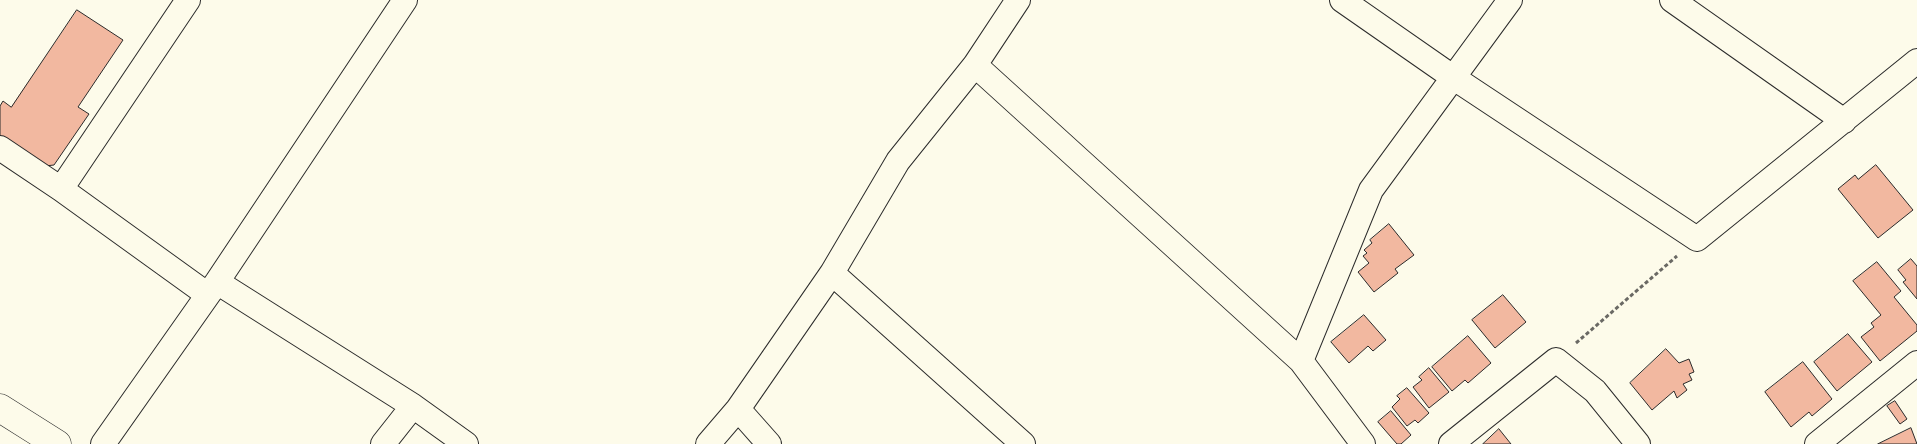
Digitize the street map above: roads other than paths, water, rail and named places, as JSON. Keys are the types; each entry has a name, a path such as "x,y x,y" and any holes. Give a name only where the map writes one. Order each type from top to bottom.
{"street":[{"path":"61,189 188,0"},
{"path":"103,444 213,288 405,0"},
{"path":"708,444 738,409 832,273 898,160 975,65 1018,0"},
{"path":"1342,0 1454,78 1698,239 1917,61"},
{"path":"1301,361 1371,190 1510,0"},
{"path":"1672,0 1844,121"},
{"path":"975,65 1301,361 1363,444"},
{"path":"0,148 213,288 413,406 466,444"},
{"path":"832,273 1024,444"},
{"path":"1451,444 1556,360 1595,391 1638,444"},
{"path":"1817,444 1917,363"},
{"path":"383,444 413,406"},
{"path":"0,408 57,444"},
{"path":"738,409 768,444"}]}
